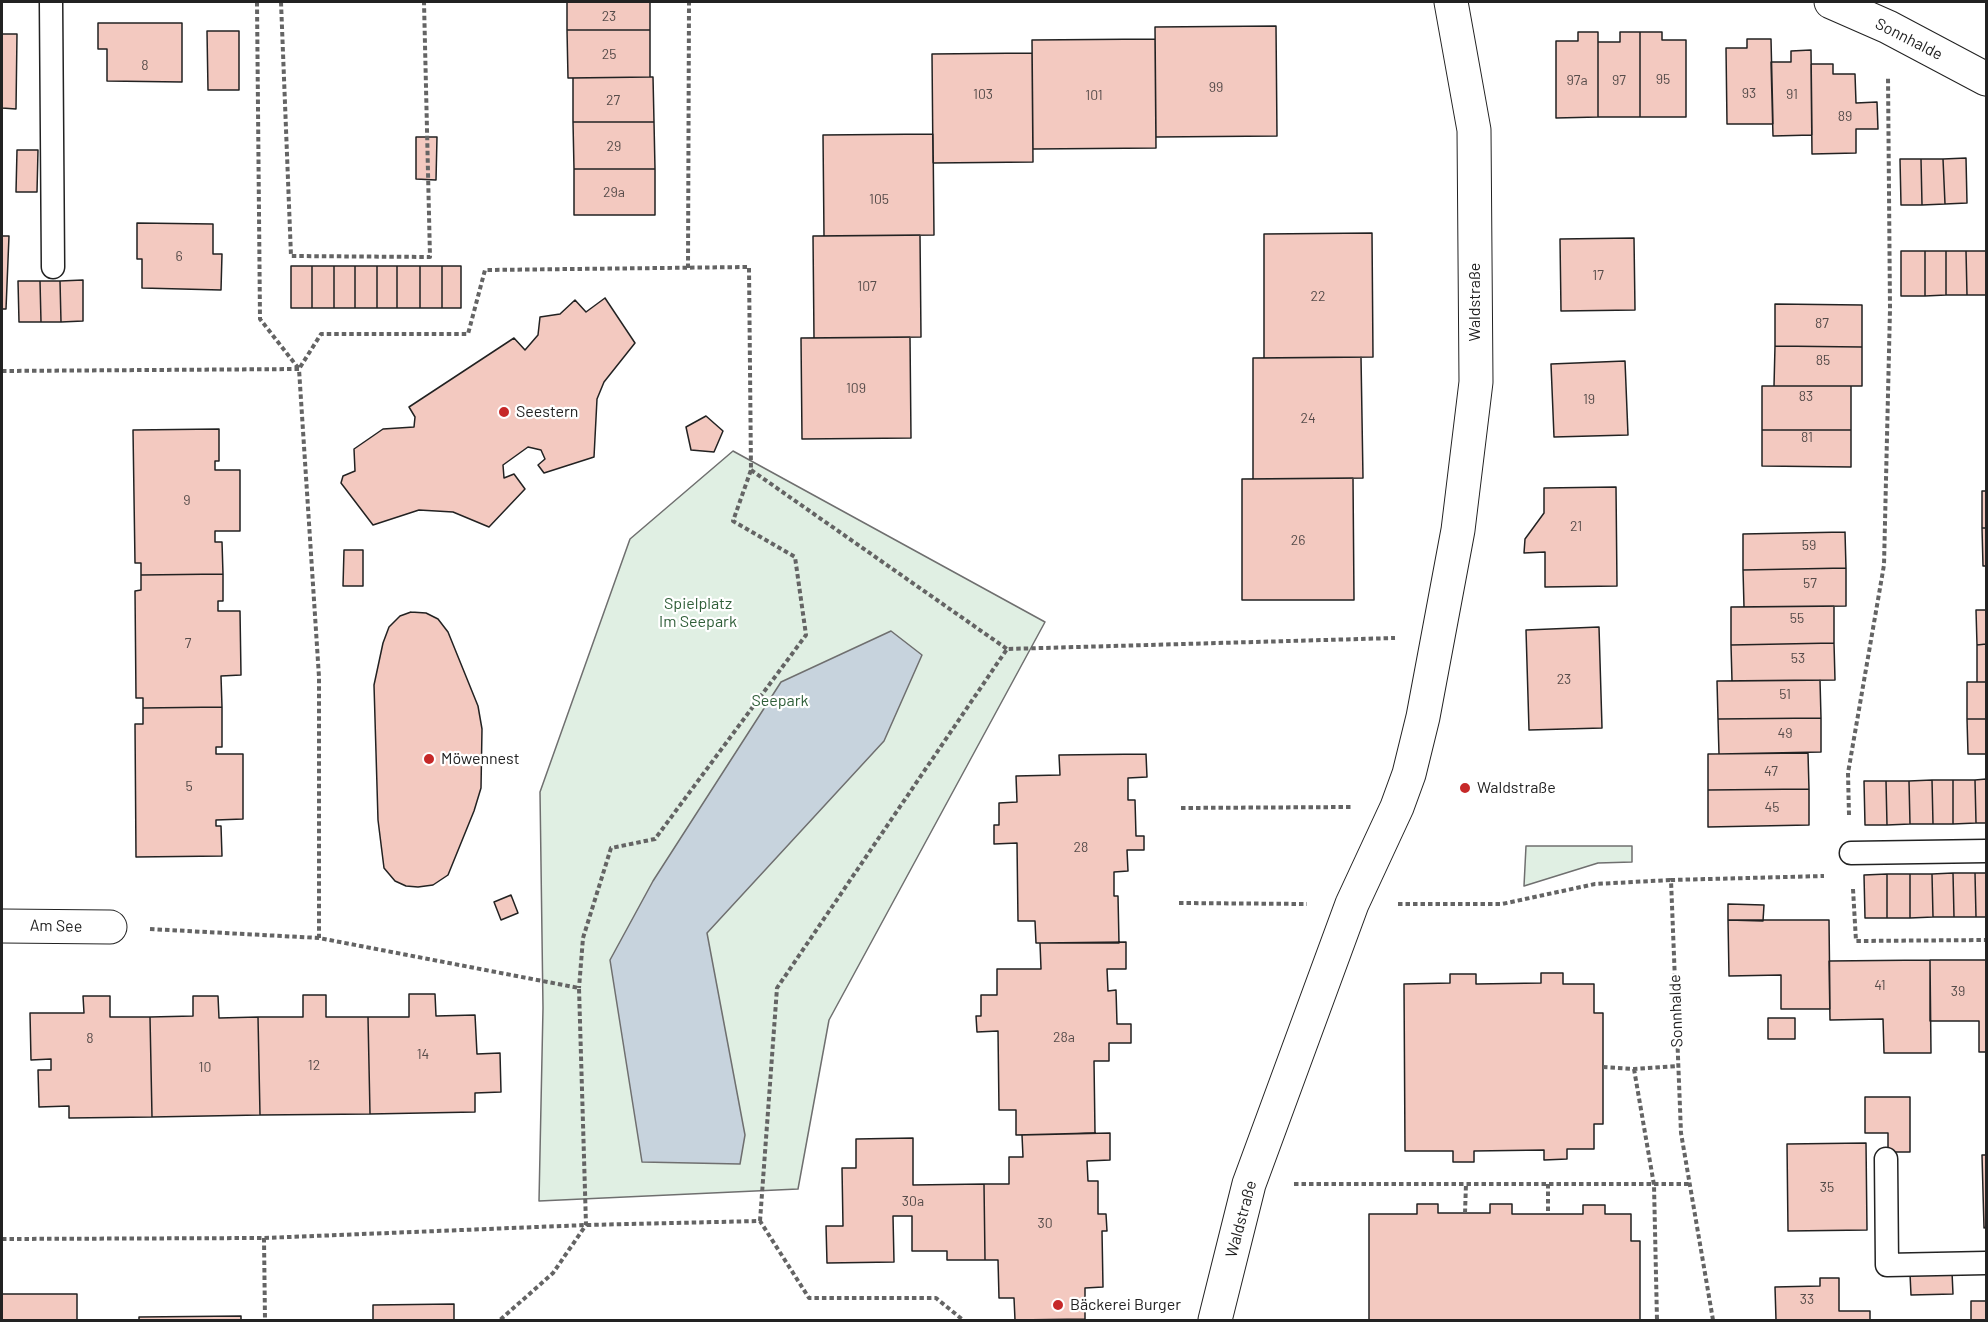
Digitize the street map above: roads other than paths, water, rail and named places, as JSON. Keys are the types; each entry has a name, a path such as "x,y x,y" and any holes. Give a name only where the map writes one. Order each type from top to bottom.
{"street":[{"name":"Waldstraße","path":"1215,1320 1249,1184 1352,904 1397,807 1409,774 1423,717 1458,530 1476,382 1474,130 1451,2"},
{"name":"Sonnhalde","path":"1831,2 1888,27 1986,79"},
{"name":"Am See","path":"2,926 110,927"}],"lane":[{"path":"51,2 53,267"},
{"path":"1851,864 1986,851"},
{"path":"1886,1159 1887,1265 1986,1263"}],"place":[{"name":"Seestern","path":"504,412"},
{"name":"Möwennest","path":"429,759"},
{"name":"Waldstraße","path":"1465,788"},
{"name":"Bäckerei Burger","path":"1058,1305"}],"park label":[{"name":"Spielplatz Im Seepark","path":"698,613"},
{"name":"Seepark","path":"780,701"}]}
